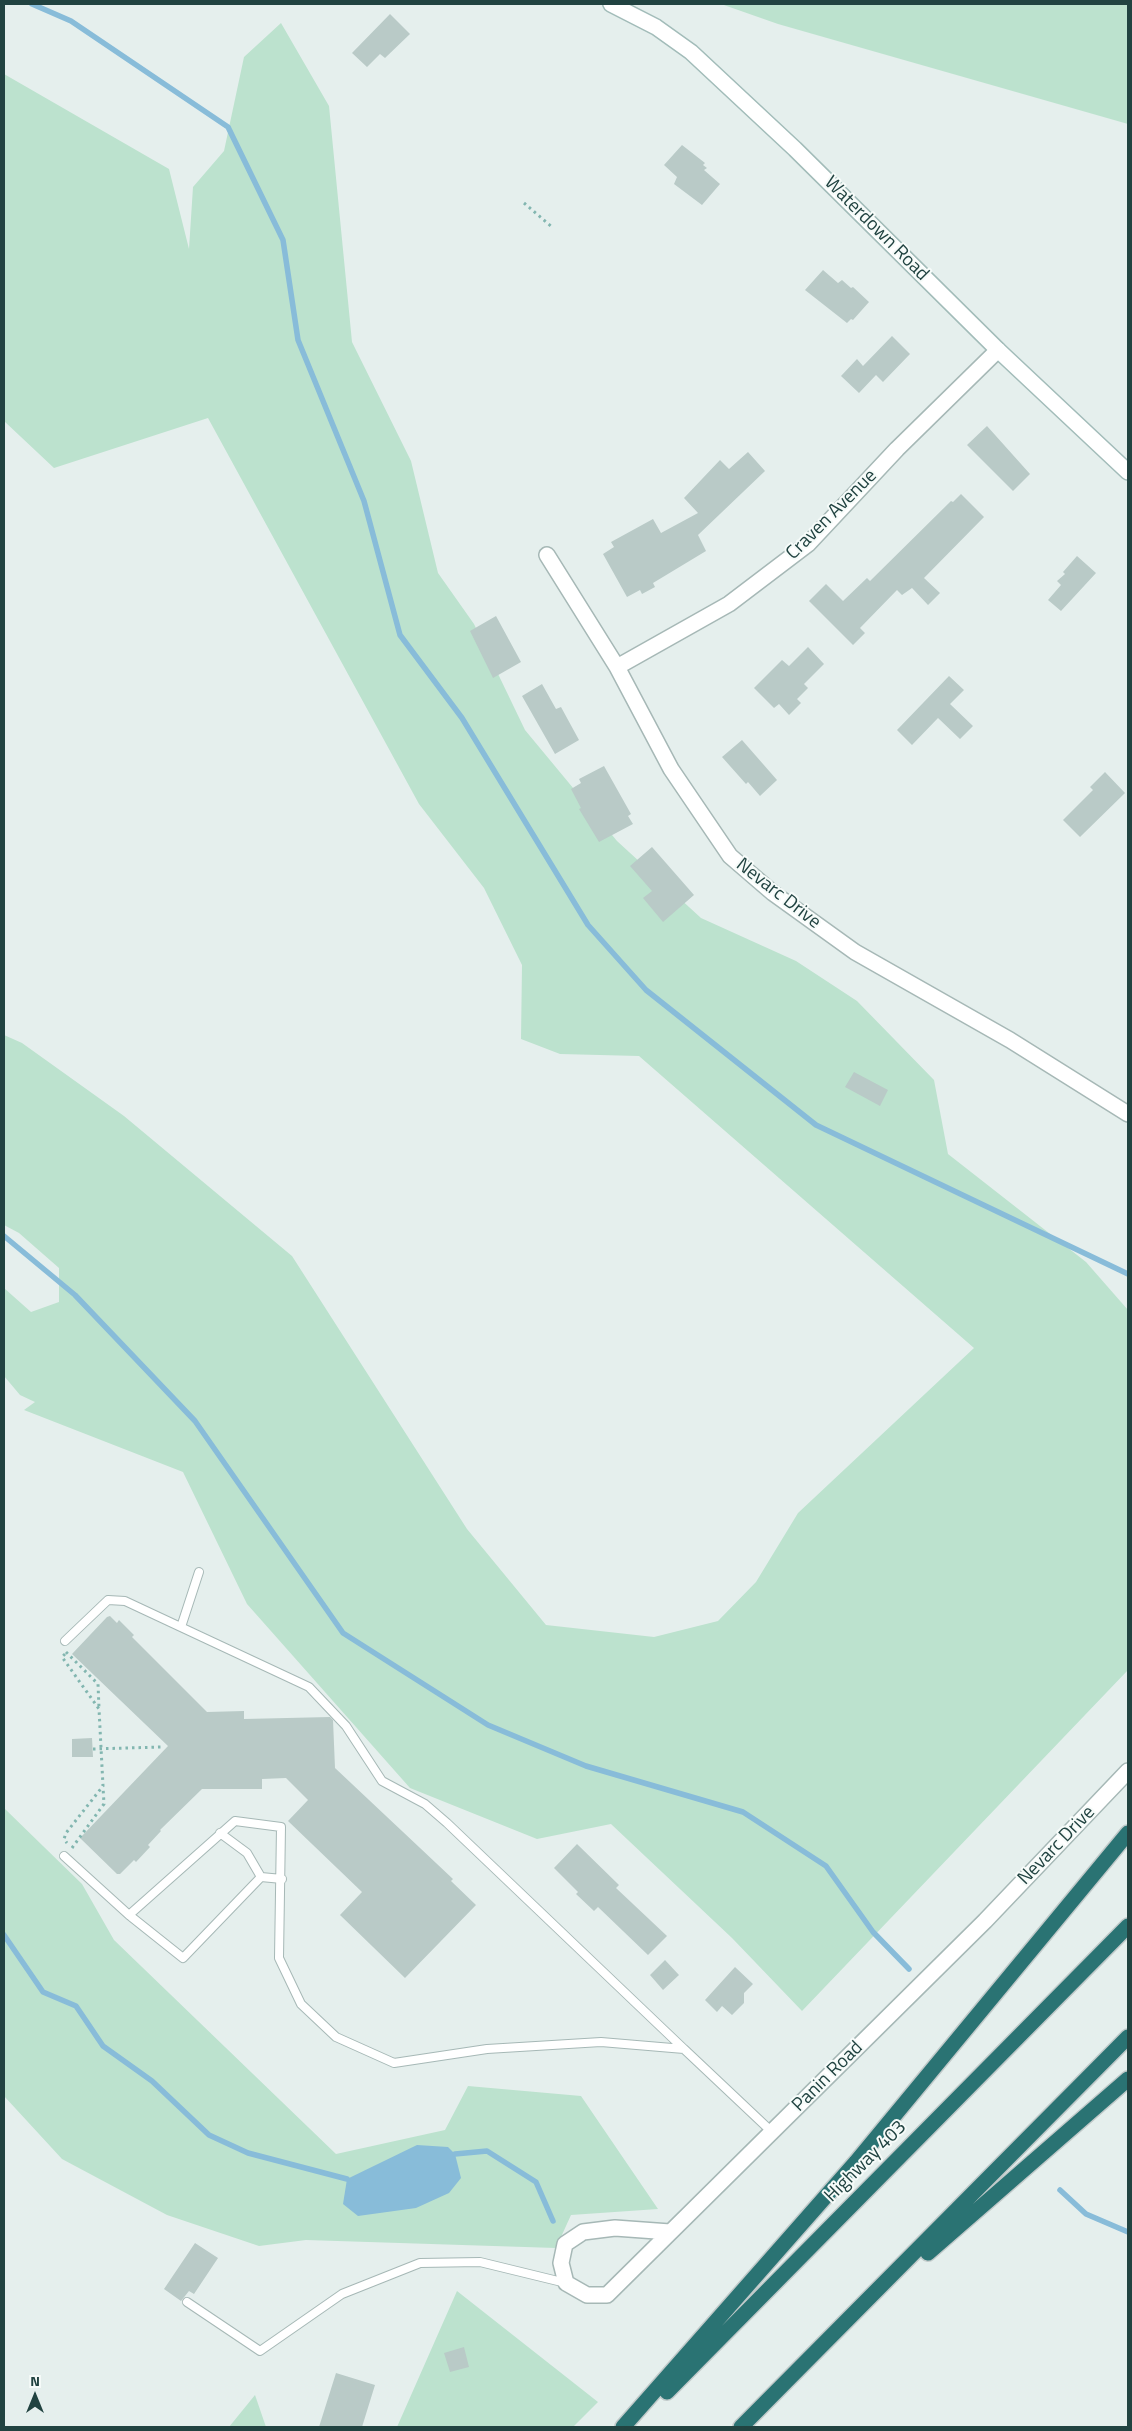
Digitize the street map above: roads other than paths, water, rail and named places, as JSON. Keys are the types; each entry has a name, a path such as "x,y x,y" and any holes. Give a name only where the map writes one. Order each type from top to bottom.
{"highway":[{"path":"623,2427 856,2162 1128,1833"},
{"name":"Highway 403","path":"631,2427 1128,1926"},
{"path":"740,2427 1128,2036"},
{"path":"821,2346 1128,2079"}],"street":[{"name":"Waterdown Road","path":"611,4 656,27 691,52 795,149 998,350 1128,472"},
{"name":"Craven Avenue","path":"617,667 729,604 808,544 897,449 998,350"},
{"name":"Nevarc Drive","path":"548,555 617,667 671,769 730,856 773,893 855,952 1010,1040 1128,1114"},
{"name":"Nevarc Drive","path":"986,1920 1128,1771"},
{"name":"Panin Road","path":"566,2283 587,2295 607,2295 986,1920"},
{"path":"566,2283 561,2263 565,2244 583,2232 615,2228 670,2232"}],"lane":[{"path":"181,1627 199,1572"},
{"path":"65,1641 108,1600 125,1601 309,1687 346,1726 382,1781 425,1804 447,1823 772,2132"},
{"path":"129,1915 234,1821 282,1827 279,1958 300,2004 336,2037 394,2062 487,2049 601,2042 684,2049"},
{"path":"220,1833 247,1854 261,1877"},
{"path":"64,1856 129,1915 183,1958 261,1877"},
{"path":"261,1877 282,1879"},
{"path":"187,2302 260,2351 342,2294 420,2263 480,2262 566,2283"}],"water":[{"path":"417,2145 448,2147 455,2154 461,2178 449,2193 416,2208 358,2216 343,2204 347,2179"}],"waterway":[{"path":"32,4 71,21 228,127 283,240 298,340 364,501 400,635 462,718 588,925 646,990 816,1125 1128,1274"},
{"path":"4,1236 75,1295 195,1421 343,1633 488,1725 586,1766 743,1812 826,1866 873,1932 909,1969"},
{"path":"4,1935 43,1992 76,2006 103,2046 152,2081 209,2135 248,2153 347,2179"},
{"path":"455,2154 487,2151 536,2182 553,2221"},
{"path":"1060,2190 1086,2214 1128,2232"}]}
